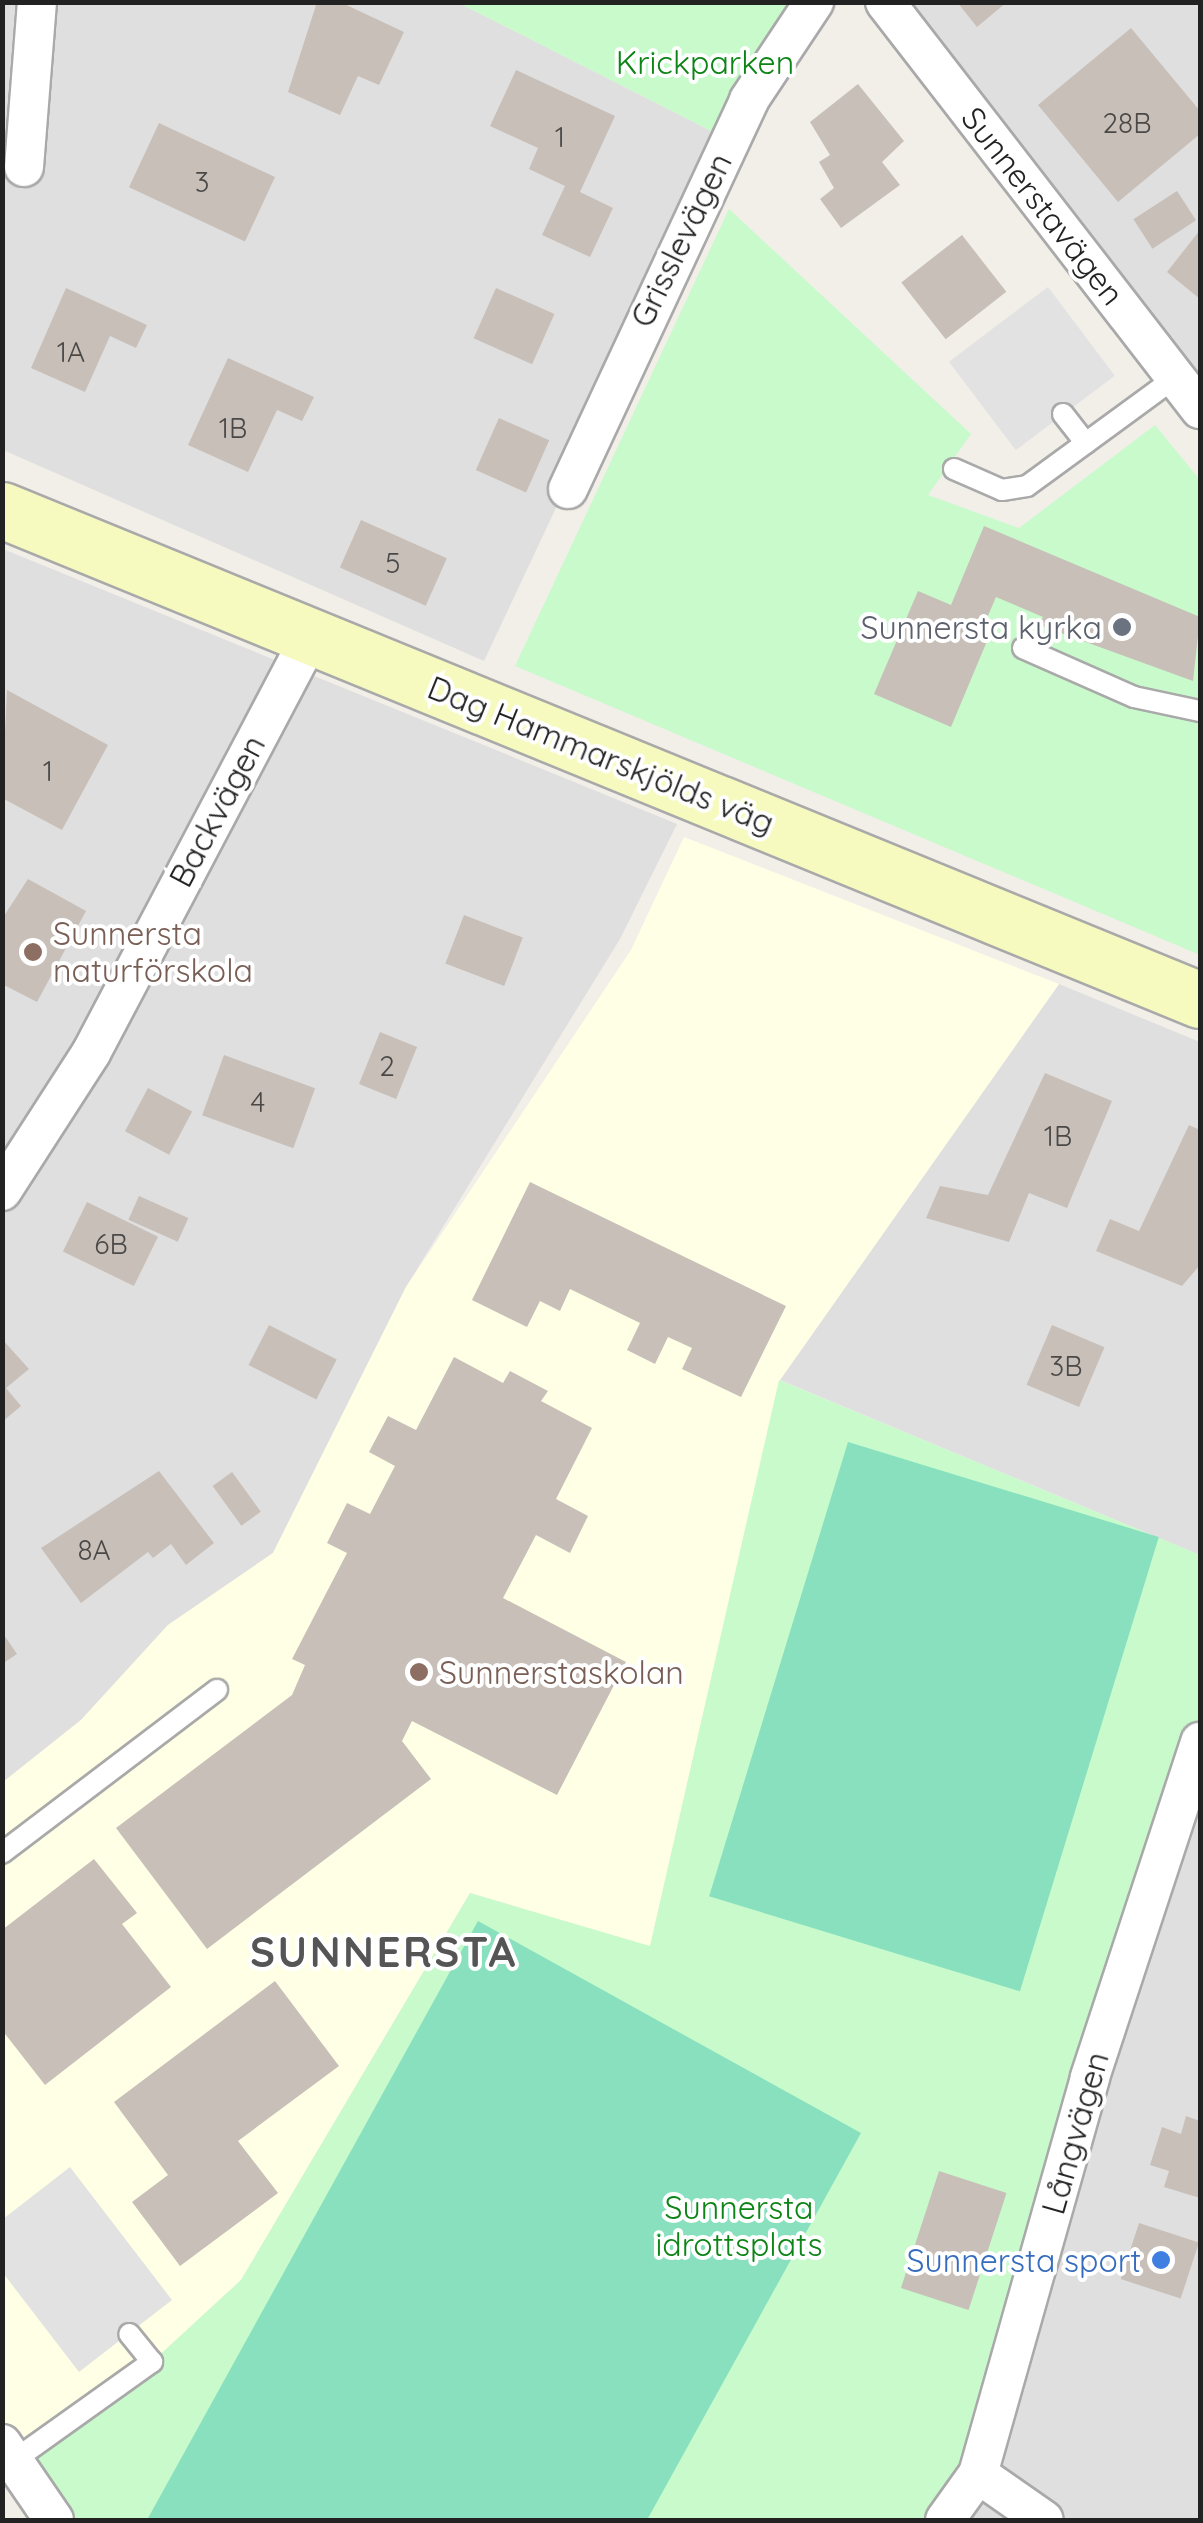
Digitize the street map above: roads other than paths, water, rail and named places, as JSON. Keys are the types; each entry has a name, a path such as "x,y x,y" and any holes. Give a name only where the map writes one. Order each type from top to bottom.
{"main road":[{"name":"Dag Hammarskjölds väg","path":"2,510 1200,1000"}],"street":[{"path":"24,167 37,2"},
{"name":"Grisslevägen","path":"568,489 749,100 814,2"},
{"name":"Sunnerstavägen","path":"885,2 1200,409"},
{"name":"Backvägen","path":"2,1190 91,1052 310,638"},
{"name":"Långvägen","path":"946,2520 978,2474 1090,2078 1200,1742"},
{"path":"8,2453 54,2520"},
{"path":"978,2474 1044,2520"}],"lane":[{"path":"954,470 1002,490 1027,486 1176,377"},
{"path":"1063,414 1086,442"},
{"path":"1023,648 1134,697 1200,711"},
{"path":"2,1852 217,1690"},
{"path":"8,2453 152,2362 129,2334"}],"place":[{"name":"Sunnersta kyrka","path":"1122,627"},
{"name":"Sunnersta naturförskola","path":"33,952"},
{"name":"Sunnerstaskolan","path":"419,1672"},
{"name":"Sunnersta sport","path":"1161,2260"}],"district":[{"name":"SUNNERSTA","path":"384,1952"}],"park label":[{"name":"Krickparken","path":"705,62"},
{"name":"Sunnersta idrottsplats","path":"739,2226"}]}
